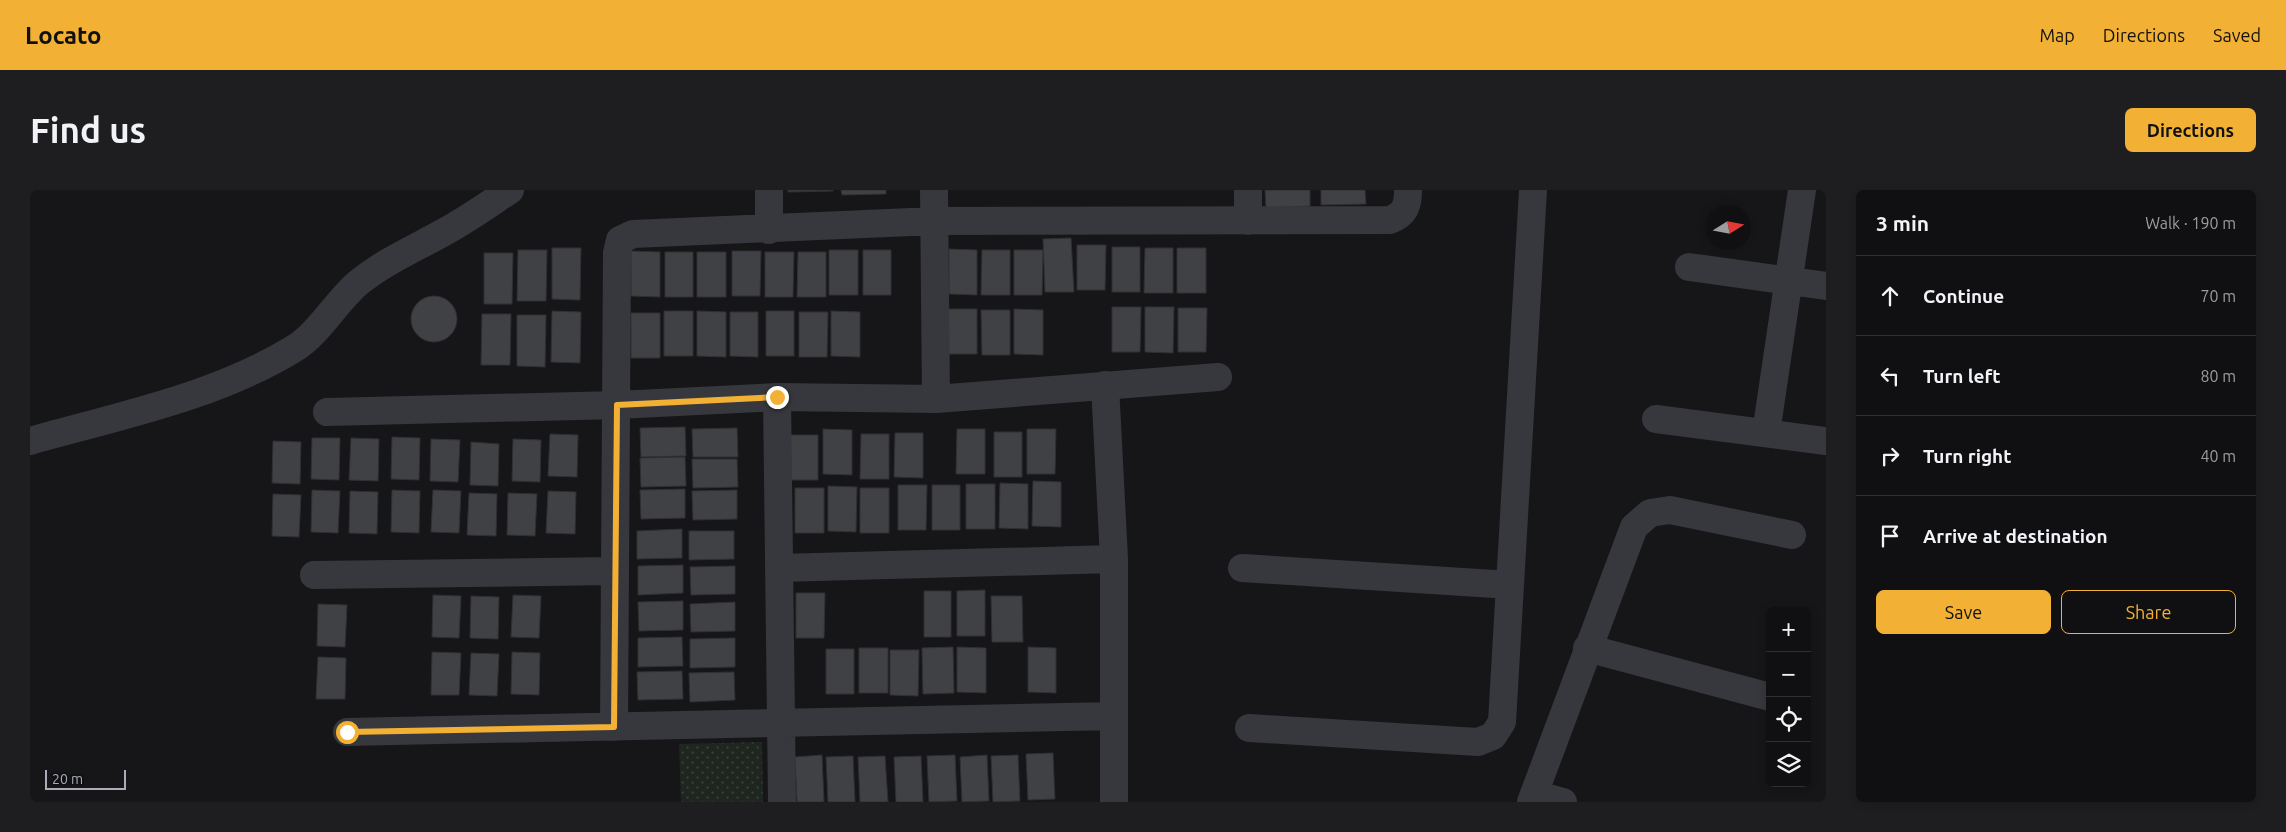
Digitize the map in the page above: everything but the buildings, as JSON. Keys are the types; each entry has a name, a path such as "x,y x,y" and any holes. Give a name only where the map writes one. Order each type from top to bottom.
{"street":[{"path":"30,441 161,404 246,374 288,352 309,336 358,284 398,255 446,231 510,190"},
{"path":"769,190 769,230"},
{"path":"934,190 936,399"},
{"path":"1248,190 1248,221"},
{"path":"614,727 617,252 620,240 633,234 769,230 934,221 1390,220 1402,215 1408,204 1408,190"},
{"path":"1249,728 1478,742 1493,736 1502,722 1533,190"},
{"path":"1766,433 1802,190"},
{"path":"1689,267 1826,286"},
{"path":"327,412 617,405 777,397 936,399 1218,377"},
{"path":"1106,385 1114,559 1114,802"},
{"path":"777,397 782,802"},
{"path":"1656,419 1826,441"},
{"path":"1563,802 1533,798 1587,648 1634,527 1650,513 1670,510 1792,535"},
{"path":"779,568 1114,559"},
{"path":"1242,568 1510,585"},
{"path":"314,575 614,571"},
{"path":"1587,648 1766,696"},
{"path":"347,732 1114,716"}],"shaded area":[{"path":"762,742 763,802 681,802 679,744"}],"route":[{"path":"347,732 614,727 617,405 777,397"}]}
